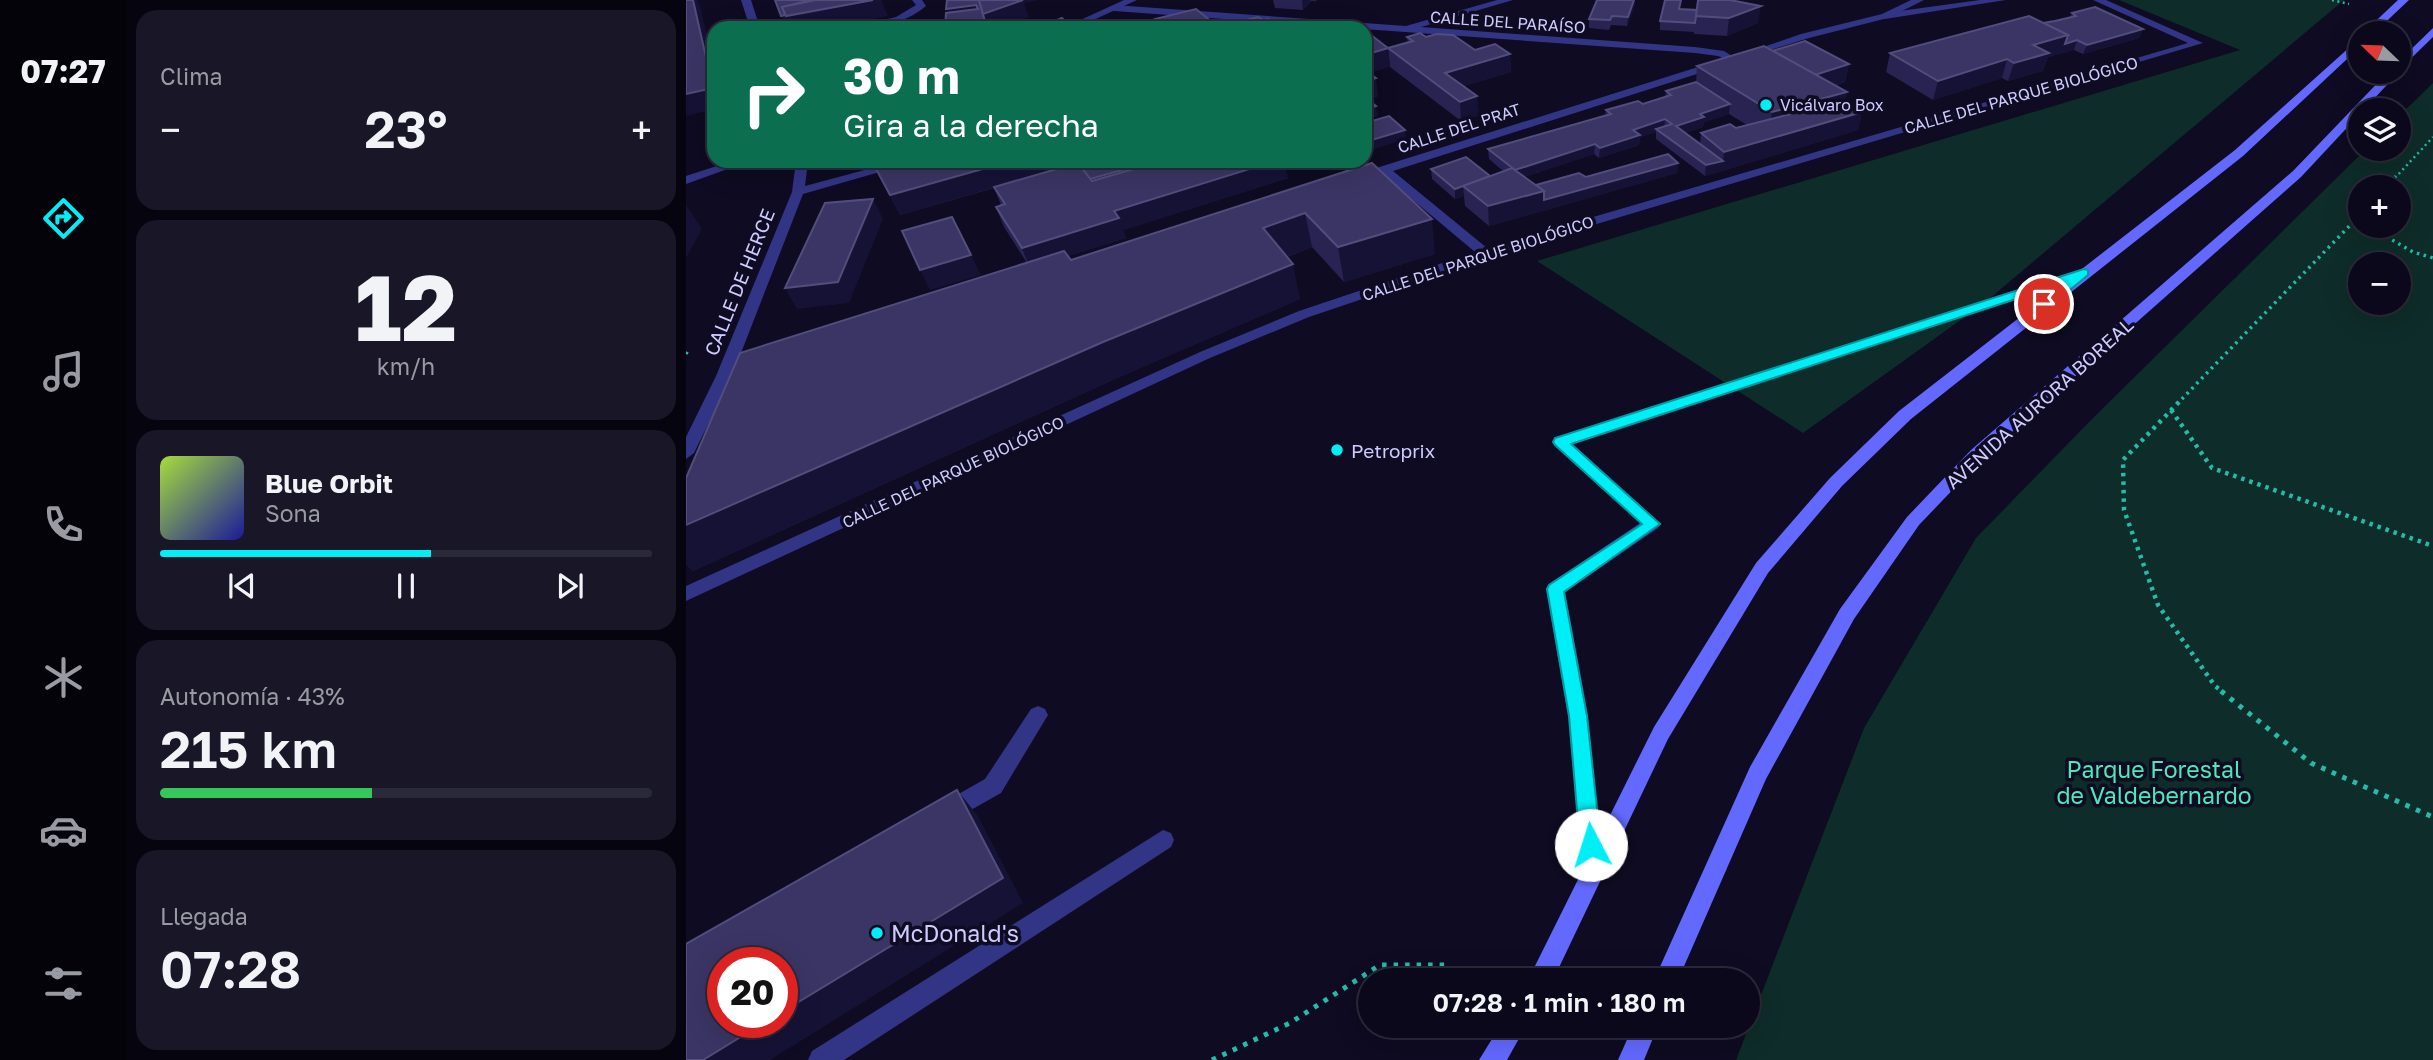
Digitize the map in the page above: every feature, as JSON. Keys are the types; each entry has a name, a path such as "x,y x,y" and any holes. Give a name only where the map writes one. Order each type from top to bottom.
{"main road":[{"path":"2381,21 2404,0"},
{"path":"2412,53 2433,31"},
{"path":"1546,968 1661,733 1762,568 1836,482 1905,415 2239,153 2348,52"},
{"name":"AVENIDA AURORA BOREAL","path":"1671,968 1757,774 1847,614 1913,521 1977,454 2297,174 2383,84"},
{"path":"1492,1060 1506,1038"},
{"path":"1631,1060 1641,1038"}],"street":[{"path":"746,0 753,21"},
{"path":"889,21 914,13 920,6 917,0"},
{"path":"1084,21 1132,0"},
{"path":"1372,36 1508,0"},
{"name":"CALLE DEL PRAT","path":"1885,16 1919,0"},
{"name":"CALLE DEL PRAT","path":"1345,182 1805,36 1885,16 2001,0"},
{"name":"CALLE DEL PARQUE BIOLÓGICO","path":"686,594 1205,355 1304,314 1485,253 2198,43 2098,0"},
{"name":"CALLE DEL PARAÍSO","path":"1114,8 1281,21"},
{"name":"CALLE DEL PARAÍSO","path":"1372,28 1695,50 1720,53 1732,59"},
{"path":"686,180 723,168"},
{"name":"CALLE DE HERCE","path":"686,453 730,374 798,192 801,168"},
{"path":"798,192 886,168"},
{"path":"1384,170 1485,253"},
{"path":"1593,871 1578,716 1555,589 1652,524 1560,442 2084,272"},
{"path":"934,820 993,786 1038,715"},
{"path":"821,1060 1163,840"}],"path":[{"path":"2332,0 2349,4"},
{"path":"2397,175 2433,137"},
{"path":"2348,230 2123,460 2124,510 2158,605 2216,686 2311,763 2433,817"},
{"path":"2390,238 2433,258"},
{"path":"686,354 689,348"},
{"path":"2171,410 2212,468 2433,546"},
{"path":"1212,1060 1290,1023 1380,965 1448,965"}],"green space":[{"path":"2119,0 2344,0 1983,304 1803,433 1537,261 2240,50"},
{"name":"Parque Forestal de Valdebernardo","path":"2433,83 2433,1060 1736,1060 1744,1038 1760,1038 1760,998 1864,728 1976,538 2093,418 2354,161 2411,161 2411,104"}],"building":[{"path":"686,0 693,0 707,62 707,89 686,94"},
{"path":"775,0 813,0 782,7 785,15 781,16"},
{"path":"815,0 873,0 786,16 782,7"},
{"path":"947,0 979,0 985,21 945,21 946,13 978,9 976,5 946,9"},
{"path":"979,0 1023,0 983,14"},
{"path":"1597,0 1634,0 1628,17 1589,19"},
{"path":"1665,0 1681,0 1679,9 1697,10 1695,23 1660,21"},
{"path":"1698,0 1730,0 1761,6 1729,18 1696,16"},
{"path":"2095,7 2143,29 2087,45 2077,40 2065,44 2068,35 2043,23 2076,16 2072,13"},
{"path":"1196,9 1211,21 1157,21 1155,19"},
{"path":"2029,16 2068,35 2033,45 2049,53 2014,63 2007,59 1938,81 1890,53"},
{"path":"1258,17 1271,21 1242,21"},
{"path":"1420,33 1426,37 1437,34 1453,35 1475,50 1495,44 1510,54 1445,73 1477,96 1460,102 1388,48 1413,41 1407,37"},
{"path":"1372,36 1388,48 1372,53"},
{"path":"1805,41 1849,64 1815,75 1772,51"},
{"path":"1764,46 1847,92 1772,112 1697,66"},
{"path":"1696,82 1730,104 1700,114 1704,117 1676,126 1723,161 1706,165 1656,129 1672,124 1665,119 1633,130 1640,135 1600,148 1595,144 1515,170 1488,149 1611,114 1606,110 1638,101 1643,104 1671,95 1666,91"},
{"path":"1845,100 1862,112 1724,152 1701,133 1730,124 1736,128"},
{"path":"1389,116 1405,130 1372,140 1372,121"},
{"path":"1668,154 1678,163 1544,200 1544,191 1536,185 1579,173 1586,177"},
{"path":"1466,157 1490,176 1455,189 1431,169"},
{"path":"1372,163 1432,219 1338,247 1305,213 1263,228 1293,264 1103,342 686,525 686,478 740,353 1064,251 1071,260 1356,168 1372,168"},
{"path":"876,168 986,168 890,195"},
{"path":"1060,168 1082,168 1092,181 1137,168 1252,168 1114,211 1119,218 1022,248 996,207 1005,204 994,187"},
{"path":"1082,168 1126,169 1090,179"},
{"path":"1512,168 1544,191 1488,206 1463,186"},
{"path":"873,199 838,282 785,288 825,203"},
{"path":"952,217 971,255 920,270 902,231"},
{"path":"957,790 1003,878 798,1002 798,947 707,947 707,1038 739,1038 703,1060 686,1060 686,944"}],"place":[{"name":"Vicálvaro Box","path":"1766,105"},
{"name":"Petroprix","path":"1337,450"},
{"name":"McDonald's","path":"877,933"}],"route":[{"path":"1591,845 1578,716 1555,589 1652,524 1560,442 2084,272 2044,304"}]}
